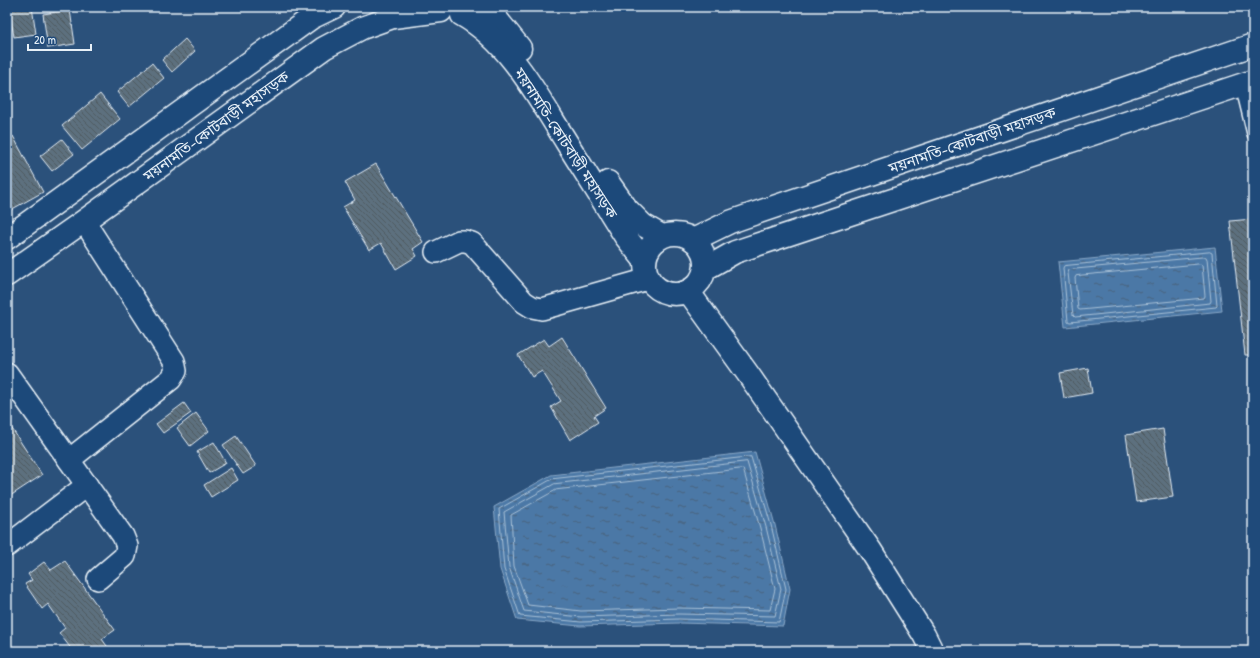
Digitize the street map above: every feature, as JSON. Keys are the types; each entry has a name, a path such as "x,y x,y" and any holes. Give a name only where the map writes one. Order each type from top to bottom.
{"main road":[{"path":"7,238 311,18 334,7"},
{"name":"ময়নামতি–কোটবাড়ী মহাসড়ক","path":"487,7 522,50 589,154 627,209 643,225 662,236"},
{"name":"ময়নামতি–কোটবাড়ী মহাসড়ক","path":"7,275 324,48 362,28 393,17 439,9 454,16 469,11 477,24 490,35 524,74 647,270 654,286 670,294 680,294 688,291"},
{"name":"ময়নামতি–কোটবাড়ী মহাসড়ক","path":"693,240 730,222 1253,45"},
{"name":"ময়নামতি–কোটবাড়ী মহাসড়ক","path":"705,269 735,252 1247,83"},
{"path":"647,270 648,251 654,242 662,236 670,234 686,236 699,246 703,253 705,269 702,278 696,286 688,291 748,374 871,551 924,635 932,651"}],"street":[{"path":"69,460 171,379 176,371 174,361 84,221"},
{"path":"436,252 459,241 472,243 524,302 532,307 542,309 647,270"},
{"path":"7,373 123,536 127,546 125,556 98,579"},
{"path":"7,546 87,485"}],"lane":[{"path":"1247,83 1253,134"}],"water":[{"path":"1215,247 1222,311 1065,327 1058,262"},
{"path":"755,452 775,525 790,589 783,626 679,623 580,626 517,620 500,569 494,507 551,475"}],"building":[{"path":"32,7 36,34 14,37 9,8"},
{"path":"70,10 75,44 48,48 43,14"},
{"path":"185,39 195,51 172,72 162,60"},
{"path":"152,63 164,78 129,107 117,92"},
{"path":"100,94 120,119 82,150 62,126"},
{"path":"13,136 43,192 7,212 7,140"},
{"path":"62,139 74,154 52,171 40,156"},
{"path":"376,164 423,242 413,249 417,256 396,269 381,243 369,250 343,207 355,200 345,182"},
{"path":"1253,219 1253,355 1245,355 1230,221"},
{"path":"562,337 606,408 594,416 598,422 570,440 551,407 561,401 542,371 532,377 518,355 544,339 549,346"},
{"path":"1088,368 1092,393 1064,398 1060,373"},
{"path":"184,403 191,413 163,433 156,424"},
{"path":"196,413 209,431 190,446 177,428"},
{"path":"7,421 42,475 7,498"},
{"path":"1163,429 1173,497 1136,502 1126,435"},
{"path":"236,436 256,466 243,474 223,445"},
{"path":"214,442 226,463 209,473 197,452"},
{"path":"231,468 238,480 211,497 204,485"},
{"path":"65,561 115,630 102,639 109,649 105,651 73,651 59,633 65,628 48,604 42,609 25,584 32,580 28,574 44,562 51,570"}]}
